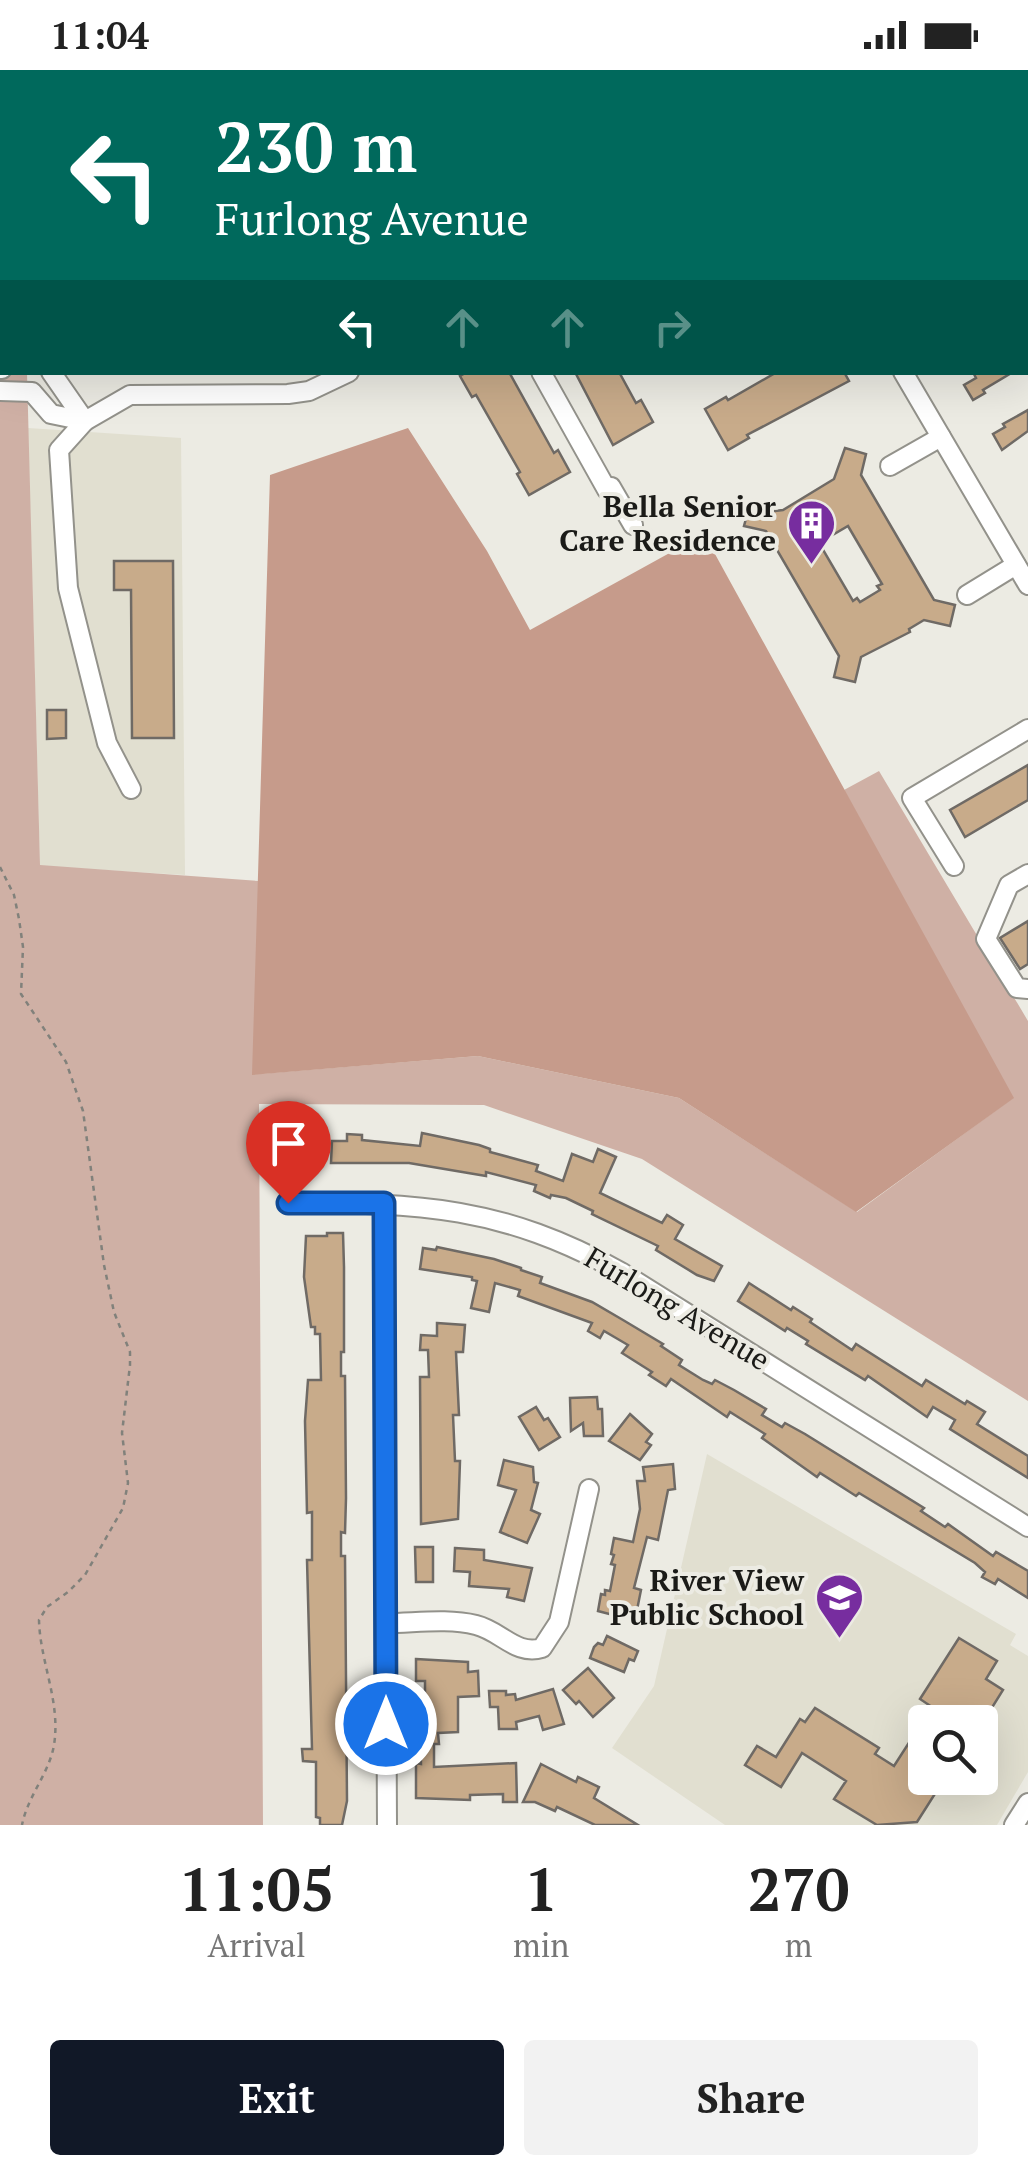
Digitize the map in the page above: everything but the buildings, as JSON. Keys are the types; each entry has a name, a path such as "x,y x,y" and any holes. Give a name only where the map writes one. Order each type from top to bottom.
{"street":[{"path":"53,375 84,420"},
{"path":"131,789 108,743 68,588 58,450 84,420 130,395 288,394 309,391 343,375"},
{"path":"543,375 633,525"},
{"path":"905,375 1028,586"},
{"path":"0,390 32,392 51,414 84,420"},
{"path":"890,466 941,436"},
{"path":"966,595 1016,565"},
{"path":"954,866 912,798 1028,730"},
{"path":"1028,874 1009,885 986,938 1016,988 1028,989"},
{"name":"Furlong Avenue","path":"288,1203 384,1203 454,1210 507,1222 594,1257 1028,1527"},
{"path":"384,1203 387,1825"},
{"path":"386,1623 479,1625 519,1648 542,1648 559,1622 588,1489"},
{"path":"1014,1825 1028,1803"}],"path":[{"path":"0,867 14,895 19,918 23,948 21,994 66,1062 83,1111 104,1264 114,1312 130,1352 122,1433 128,1482 123,1508 85,1575 46,1607 38,1620 56,1729 51,1757 28,1801 22,1825"}],"shaded area":[{"path":"0,375 27,375 40,865 258,881 259,1074 478,1056 679,1098 857,1212 1013,1098 844,790 879,771 1028,1021 1028,1401 642,1159 484,1105 259,1104 263,1825 0,1825"},
{"path":"28,428 181,438 185,875 40,866"},
{"path":"408,428 487,551 530,630 704,534 1014,1098 856,1212 679,1098 478,1056 252,1075 270,475"},
{"name":"River View Public School","path":"707,1454 1016,1634 1010,1645 1028,1656 1028,1772 997,1825 725,1825 612,1748 654,1686"}],"place":[{"name":"Bella Senior Care Residence","path":"811,566"},
{"name":"River View Public School","path":"839,1640"}],"route":[{"path":"288,1203 384,1203 386,1724"}]}
